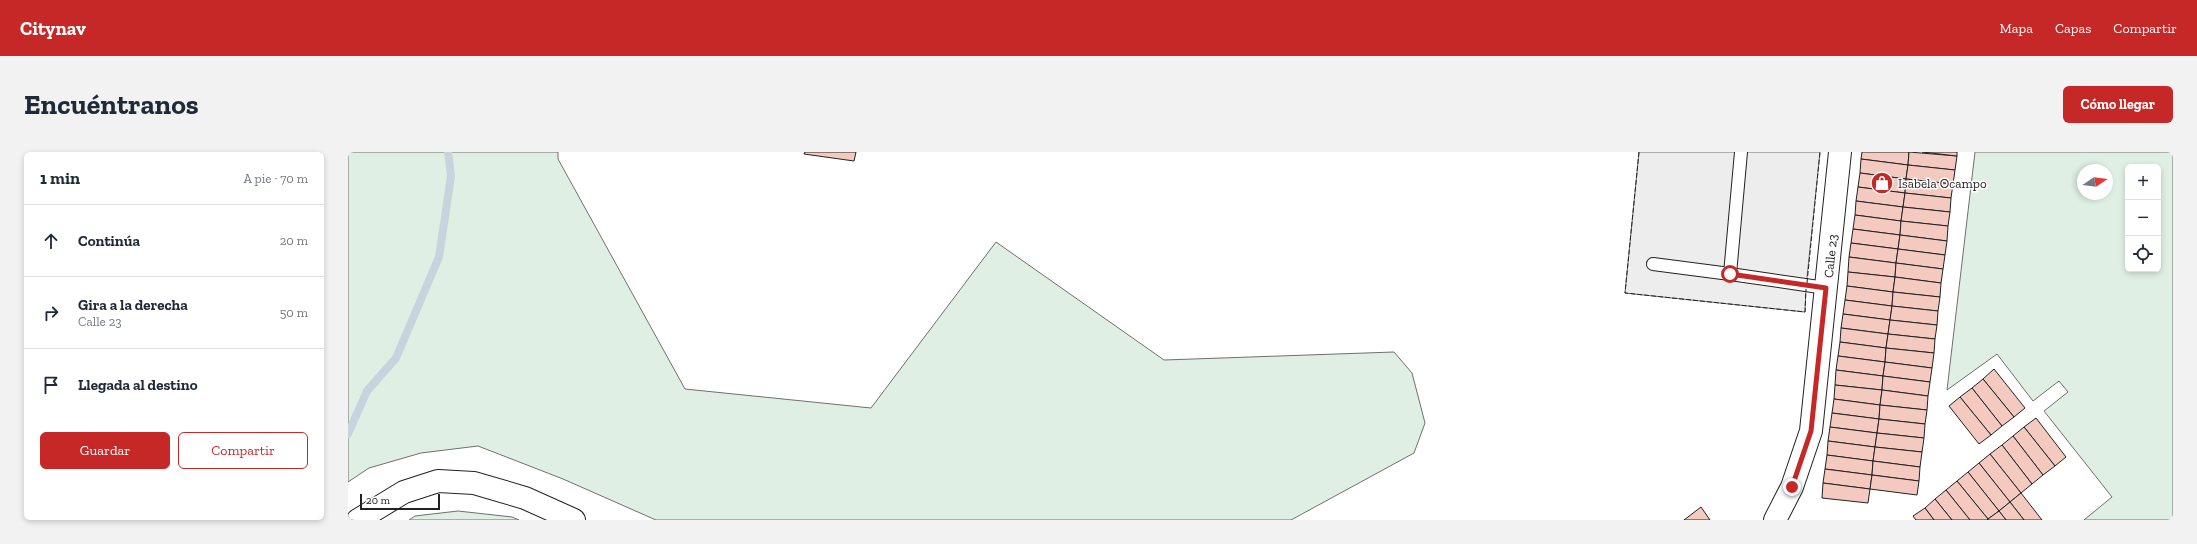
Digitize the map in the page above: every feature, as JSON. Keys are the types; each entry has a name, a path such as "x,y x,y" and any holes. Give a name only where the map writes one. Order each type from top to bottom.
{"street":[{"name":"Calle 23","path":"1775,520 1792,487 1811,431 1840,152"},
{"path":"358,520 404,492 438,481 474,483 525,498 574,520"}],"lane":[{"path":"1730,274 1741,152"},
{"path":"1653,264 1826,288"}],"green space":[{"path":"348,152 558,152 558,159 685,389 871,408 996,242 1164,360 1394,352 1412,373 1425,423 1414,453 1291,520 656,520 563,479 478,446 421,453 369,468 348,482"},
{"path":"1975,152 2173,152 2173,520 2084,520 2112,497 2044,411 2068,392 2059,381 2033,401 1997,354 1947,390"},
{"path":"458,511 512,517 519,520 409,520 415,516"}],"shaded area":[{"path":"1639,152 1820,152 1806,287 1805,312 1625,293"}],"building":[{"path":"805,152 856,152 854,161 804,154"},
{"path":"1862,152 1909,152 1908,165 1861,159"},
{"path":"1909,152 1957,156 1955,170 1908,165"},
{"path":"1922,152 1957,152 1957,156"},
{"path":"1861,159 1908,165 1906,179 1860,173"},
{"path":"1908,165 1955,170 1953,184 1906,179"},
{"name":"Isabela Ocampo","path":"1860,173 1906,179 1905,193 1858,187"},
{"path":"1906,179 1953,184 1951,198 1905,193"},
{"path":"1858,187 1905,193 1903,207 1856,201"},
{"path":"1905,193 1951,198 1950,212 1903,207"},
{"path":"1856,201 1903,207 1901,221 1855,215"},
{"path":"1903,207 1950,212 1948,226 1901,221"},
{"path":"1855,215 1901,221 1900,235 1853,229"},
{"path":"1901,221 1948,226 1947,241 1900,235"},
{"path":"1853,229 1900,235 1898,249 1851,243"},
{"path":"1900,235 1947,241 1945,255 1898,249"},
{"path":"1851,243 1898,249 1896,263 1849,257"},
{"path":"1898,249 1945,255 1943,269 1896,263"},
{"path":"1849,257 1896,263 1895,277 1848,272"},
{"path":"1896,263 1943,269 1941,283 1895,277"},
{"path":"1848,272 1895,277 1893,292 1847,286"},
{"path":"1895,277 1941,283 1940,297 1893,292"},
{"path":"1847,286 1893,292 1892,306 1845,300"},
{"path":"1893,292 1940,297 1938,311 1892,306"},
{"path":"1845,300 1892,306 1890,320 1843,314"},
{"path":"1892,306 1938,311 1937,325 1890,320"},
{"path":"1843,314 1890,320 1888,334 1841,328"},
{"path":"1890,320 1937,325 1935,339 1888,334"},
{"path":"1841,328 1888,334 1886,348 1840,342"},
{"path":"1888,334 1935,339 1934,353 1886,348"},
{"path":"1840,342 1886,348 1885,362 1838,356"},
{"path":"1886,348 1934,353 1932,368 1885,362"},
{"path":"1838,356 1885,362 1883,376 1836,370"},
{"path":"1885,362 1932,368 1930,382 1883,376"},
{"path":"1994,369 2025,408 2014,417 1983,379"},
{"path":"1836,370 1883,376 1882,390 1835,385"},
{"path":"1883,376 1930,382 1928,396 1882,390"},
{"path":"1983,379 2014,417 2002,426 1972,388"},
{"path":"1835,385 1882,390 1880,405 1834,399"},
{"path":"1972,388 2002,426 1991,435 1960,397"},
{"path":"1882,390 1928,396 1927,410 1880,405"},
{"path":"1960,397 1991,435 1979,444 1949,406"},
{"path":"1834,399 1880,405 1879,419 1832,413"},
{"path":"1880,405 1927,410 1925,424 1879,419"},
{"path":"1832,413 1879,419 1877,433 1830,427"},
{"path":"2036,418 2066,457 2055,466 2024,427"},
{"path":"1879,419 1925,424 1924,438 1877,433"},
{"path":"1830,427 1877,433 1875,447 1828,441"},
{"path":"2024,427 2055,466 2043,475 2013,436"},
{"path":"1877,433 1924,438 1922,452 1875,447"},
{"path":"2013,436 2043,475 2032,484 2002,445"},
{"path":"1828,441 1875,447 1873,461 1827,455"},
{"path":"2002,445 2032,484 2021,493 1990,454"},
{"path":"1875,447 1922,452 1920,467 1873,461"},
{"path":"1990,454 2021,493 2010,502 1979,463"},
{"path":"1827,455 1873,461 1872,475 1825,469"},
{"path":"1873,461 1920,467 1919,481 1872,475"},
{"path":"1979,463 2010,502 1999,511 1968,472"},
{"path":"1825,469 1872,475 1870,489 1823,483"},
{"path":"1968,472 1999,511 1988,519 1957,481"},
{"path":"1872,475 1919,481 1917,495 1870,489"},
{"path":"1957,481 1988,519 1987,520 1970,520 1946,490"},
{"path":"1823,483 1870,489 1868,503 1822,498"},
{"path":"1946,490 1970,520 1952,520 1935,499"},
{"path":"2021,493 2042,520 2024,520 2010,502"},
{"path":"1935,499 1952,520 1934,520 1925,508"},
{"path":"2010,502 2024,520 2006,520 1999,511"},
{"path":"1701,507 1710,520 1684,520"},
{"path":"1925,508 1934,520 1916,520 1913,516"},
{"path":"1999,511 2006,520 1988,520 1988,519"}],"waterway":[{"path":"348,434 367,391 396,358 439,257 451,176 448,152"}],"fence":[{"path":"1639,152 1625,293 1805,312 1806,289"},
{"path":"1807,283 1820,152"}],"place":[{"name":"Isabela Ocampo","path":"1882,183"}],"route":[{"path":"1730,274 1806,287 1826,288 1811,431 1792,487"}]}
